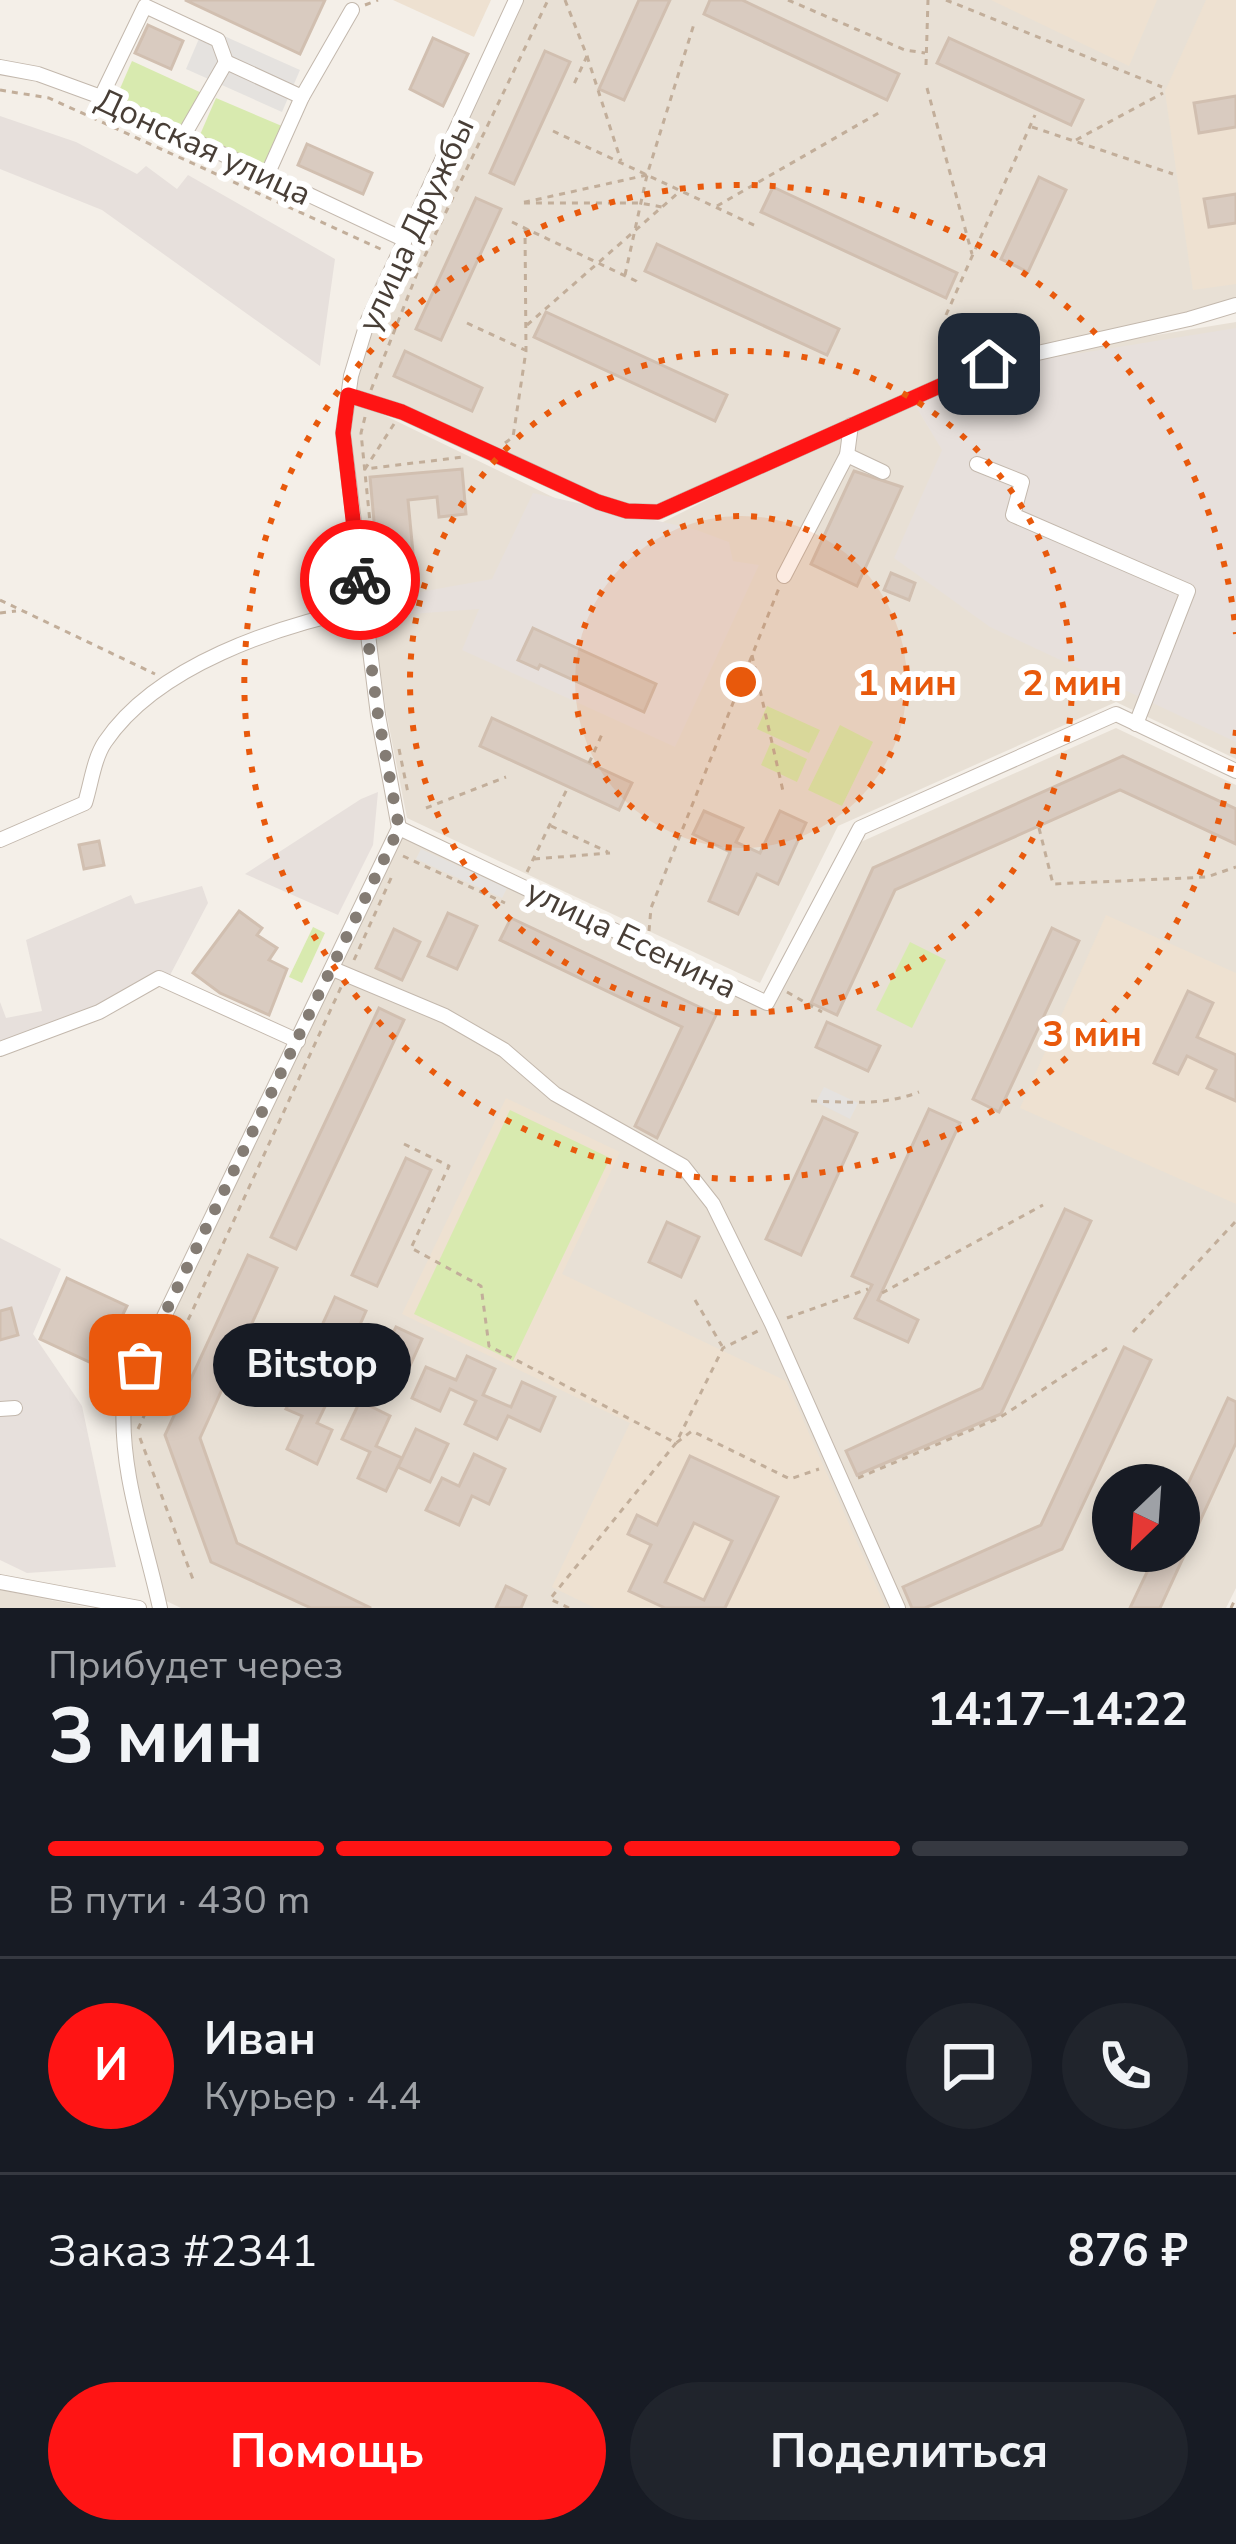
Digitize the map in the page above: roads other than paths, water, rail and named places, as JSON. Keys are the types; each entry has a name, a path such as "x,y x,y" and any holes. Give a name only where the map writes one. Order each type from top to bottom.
{"street":[{"name":"улица Дружбы","path":"402,829 378,715 364,608 343,433 348,395 357,351 396,255 516,0"},
{"path":"100,97 145,6 218,40 226,62 302,97"},
{"path":"268,173 302,97 352,10"},
{"path":"184,135 226,62"},
{"name":"Донская улица","path":"0,67 38,74 100,97 403,239"},
{"path":"348,395 402,412 598,502 627,511 658,512 989,364 1190,319 1236,304"},
{"path":"784,576 847,455 851,425"},
{"path":"847,455 883,472"},
{"path":"977,464 1022,482 1013,515 1188,591 1136,724 1236,771"},
{"path":"0,840 85,803 102,746 137,701 165,682 296,622 364,608"},
{"name":"улица Есенина","path":"402,829 767,1003 860,828 1116,714 1136,724"},
{"path":"160,1608 126,1471 124,1400 298,1041 340,971 402,829"},
{"path":"340,971 465,1027 504,1050 555,1094 683,1166 713,1204 772,1324 898,1608"},
{"path":"0,1048 99,1012 159,978 298,1041"},
{"path":"0,1582 139,1608"}],"place":[{"name":"Bitstop","path":"140,1365"}]}
